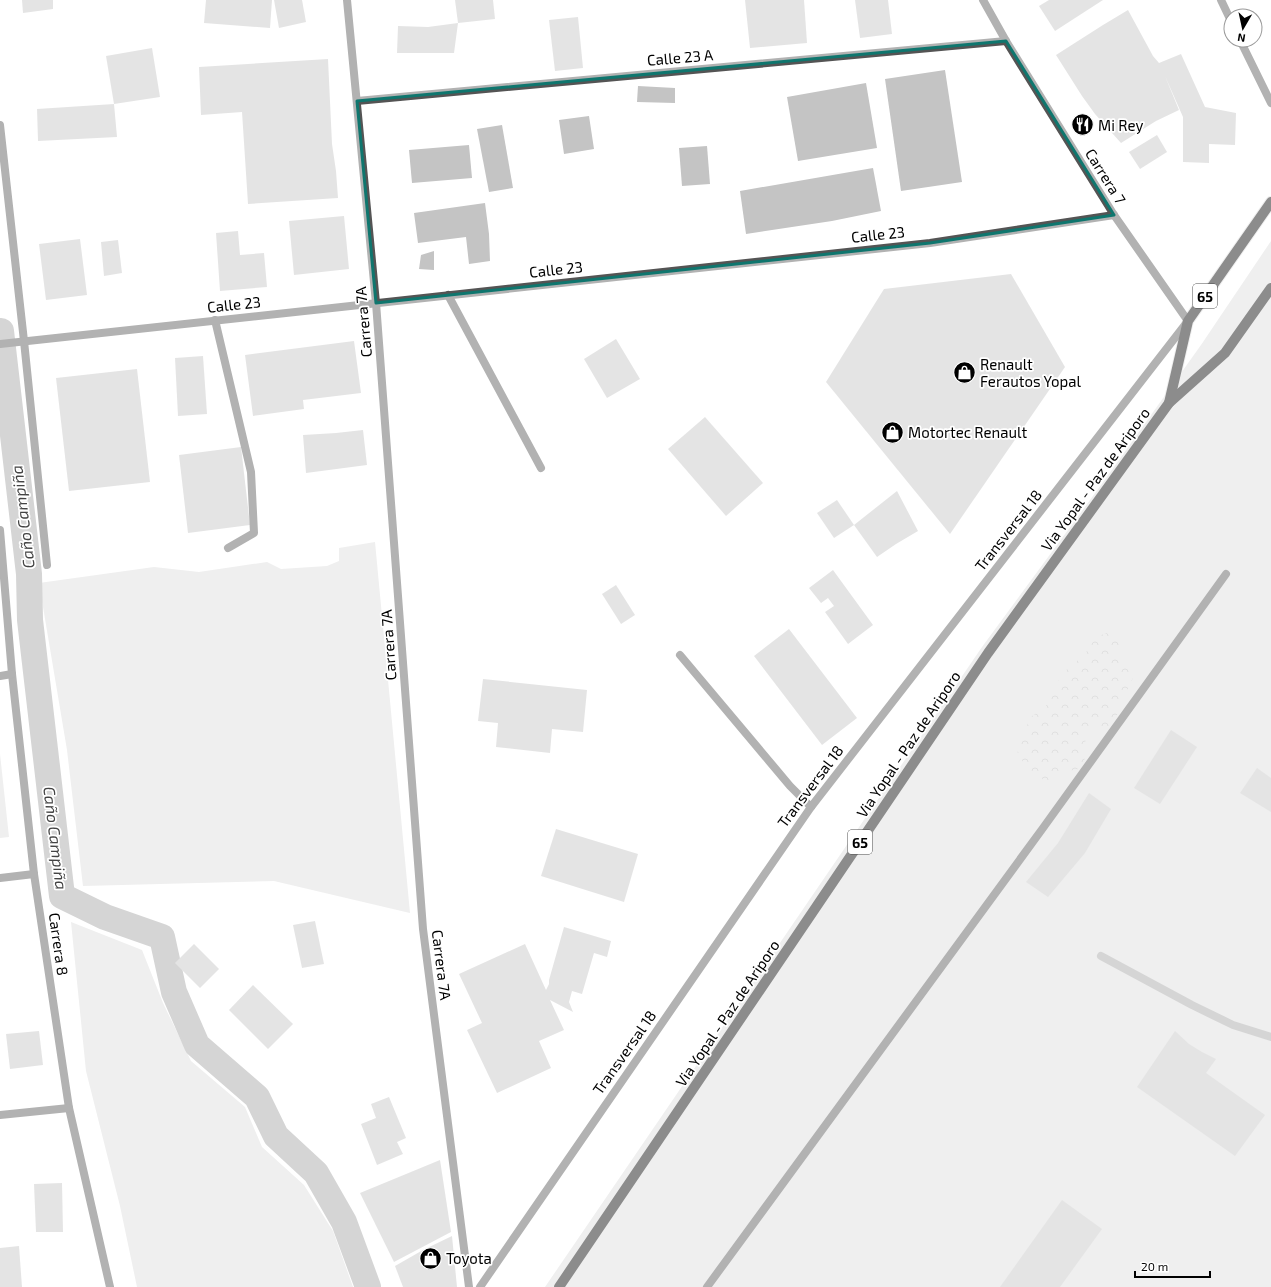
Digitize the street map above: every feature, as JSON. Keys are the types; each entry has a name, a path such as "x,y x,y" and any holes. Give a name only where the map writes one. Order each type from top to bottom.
{"main road":[{"name":"65","path":"1169,403 1188,321 1271,202"},
{"name":"65","path":"1169,403 1225,353 1271,288"},
{"name":"Via Yopal - Paz de Ariporo","path":"559,1287 988,653 1169,403"}],"street":[{"name":"Carrera 7A","path":"347,0 376,303 423,929 469,1287"},
{"name":"Carrera 7","path":"983,0 1006,41 1114,215 1188,321"},
{"name":"Calle 23 A","path":"357,101 1006,41"},
{"path":"1244,48 1271,103"},
{"path":"0,125 47,565"},
{"name":"Calle 23","path":"0,344 930,243 1114,215"},
{"path":"448,295 541,468"},
{"path":"215,320 251,472 254,533 228,548"},
{"name":"Transversal 18","path":"480,1287 810,807 1188,321"},
{"name":"Carrera 8","path":"0,530 12,674 34,874 69,1108 110,1287"},
{"path":"707,1287 1043,828 1226,574"},
{"path":"680,655 790,786 810,807"},
{"path":"0,676 12,674"},
{"path":"0,878 34,874"},
{"path":"0,1115 69,1108"}],"highlighted area":[{"path":"1006,41 1114,215 930,243 376,303 357,101"}],"green space":[{"path":"1271,241 1271,1287 545,1287 982,647 1101,485 1201,345"},
{"path":"375,542 410,913 274,881 83,886 67,750 39,583 154,567 199,572 267,562 281,569 327,566 339,561 339,548"},
{"path":"1107,633 1120,644 1121,654 1135,667 1131,685 1122,696 1120,708 1113,724 1107,731 1096,728 1086,730 1084,768 1068,771 1048,783 1028,768 1017,754 1024,732 1031,717 1046,706 1053,689 1064,672 1085,654 1096,637"},
{"path":"0,754 9,837 0,838"},
{"path":"71,922 142,950 163,1003 191,1061 245,1107 262,1147 304,1185 333,1231 353,1287 137,1287 120,1206 86,1071"}],"building":[{"path":"22,0 53,0 53,9 23,13"},
{"path":"206,0 272,0 270,28 204,23"},
{"path":"274,0 302,0 306,22 279,28"},
{"path":"455,0 493,0 495,19 458,23"},
{"path":"745,0 804,0 807,43 750,48"},
{"path":"855,0 888,0 892,34 860,38"},
{"path":"1049,0 1103,0 1055,31 1039,6"},
{"path":"1128,10 1153,56 1159,63 1181,54 1205,107 1236,113 1235,145 1209,144 1209,163 1183,162 1183,117 1165,76 1179,110 1156,121 1121,143 1095,114 1056,55"},
{"path":"578,17 583,68 555,71 549,20"},
{"path":"458,23 454,53 397,53 398,26 428,27"},
{"path":"152,48 160,97 114,104 106,56"},
{"path":"328,59 332,144 338,198 248,204 242,112 201,115 199,67"},
{"path":"945,70 962,182 901,191 885,79"},
{"path":"866,83 877,148 798,161 787,97"},
{"path":"638,86 675,88 675,103 637,102"},
{"path":"114,104 117,137 38,141 37,109"},
{"path":"589,116 594,149 564,154 559,120"},
{"path":"502,125 513,188 489,192 477,129"},
{"path":"1157,135 1167,152 1140,169 1129,152"},
{"path":"469,145 472,178 412,183 409,150"},
{"path":"707,146 710,184 682,186 679,148"},
{"path":"873,168 881,211 832,221 746,234 740,191"},
{"path":"485,203 489,234 490,261 469,264 466,237 418,243 414,213"},
{"path":"344,216 349,269 294,275 289,221"},
{"path":"238,231 240,255 264,253 267,287 220,291 216,233"},
{"path":"80,239 87,295 46,300 39,244"},
{"path":"118,240 122,273 104,276 101,242"},
{"path":"434,251 434,270 419,269 421,255"},
{"path":"1011,274 1065,367 950,534 826,382 884,289"},
{"path":"616,339 640,379 607,398 584,359"},
{"path":"354,341 361,393 303,400 304,409 253,416 245,355"},
{"path":"203,356 207,414 178,416 175,358"},
{"path":"137,369 150,482 69,491 56,378"},
{"path":"705,417 763,483 726,516 668,449"},
{"path":"363,430 367,465 306,473 303,435"},
{"path":"241,447 250,525 188,533 179,455"},
{"path":"897,491 918,531 877,557 854,525"},
{"path":"837,500 854,525 834,538 817,513"},
{"path":"833,570 873,625 848,644 825,612 834,606 828,598 821,603 809,588"},
{"path":"616,585 635,615 621,624 602,594"},
{"path":"789,629 857,718 822,745 754,656"},
{"path":"483,679 587,690 583,732 552,729 550,753 496,747 498,723 478,721"},
{"path":"1171,730 1197,747 1160,804 1134,788"},
{"path":"1257,768 1271,778 1271,812 1240,793"},
{"path":"1089,793 1111,809 1085,853 1048,897 1026,882 1058,843"},
{"path":"556,829 638,854 624,902 541,876"},
{"path":"315,921 324,964 302,968 293,925"},
{"path":"564,927 611,941 607,957 594,953 582,994 572,991 569,1002 573,1012 550,1000 564,1030 539,1041 551,1068 497,1093 467,1030 482,1023 459,974 525,944 546,990 549,984"},
{"path":"194,944 219,969 200,988 175,963"},
{"path":"253,985 293,1024 268,1049 229,1010"},
{"path":"39,1031 43,1065 10,1069 6,1034"},
{"path":"1175,1031 1189,1044 1216,1059 1206,1073 1265,1115 1235,1156 1137,1087"},
{"path":"389,1097 406,1138 397,1142 403,1154 377,1165 361,1124 376,1118 371,1104"},
{"path":"440,1160 451,1232 394,1262 360,1193"},
{"path":"62,1183 63,1232 36,1232 34,1184"},
{"path":"1062,1200 1102,1229 1060,1287 1000,1287"},
{"name":"Toyota","path":"452,1236 457,1287 403,1287 395,1266"},
{"path":"19,1246 22,1287 0,1287 0,1248"}],"waterway":[{"name":"Caño Campiña","path":"0,326 1,331"},
{"name":"Caño Campiña","path":"1,331 29,574 30,620 62,896 105,917 162,937 174,992 197,1045 257,1097 276,1136 316,1173 344,1222 368,1287"},
{"path":"1101,956 1192,1005 1233,1025 1271,1037"}],"place":[{"name":"Mi Rey","path":"1083,125"},
{"name":"Renault Ferautos Yopal","path":"964,373"},
{"name":"Motortec Renault","path":"893,432"},
{"name":"Toyota","path":"431,1258"}]}
